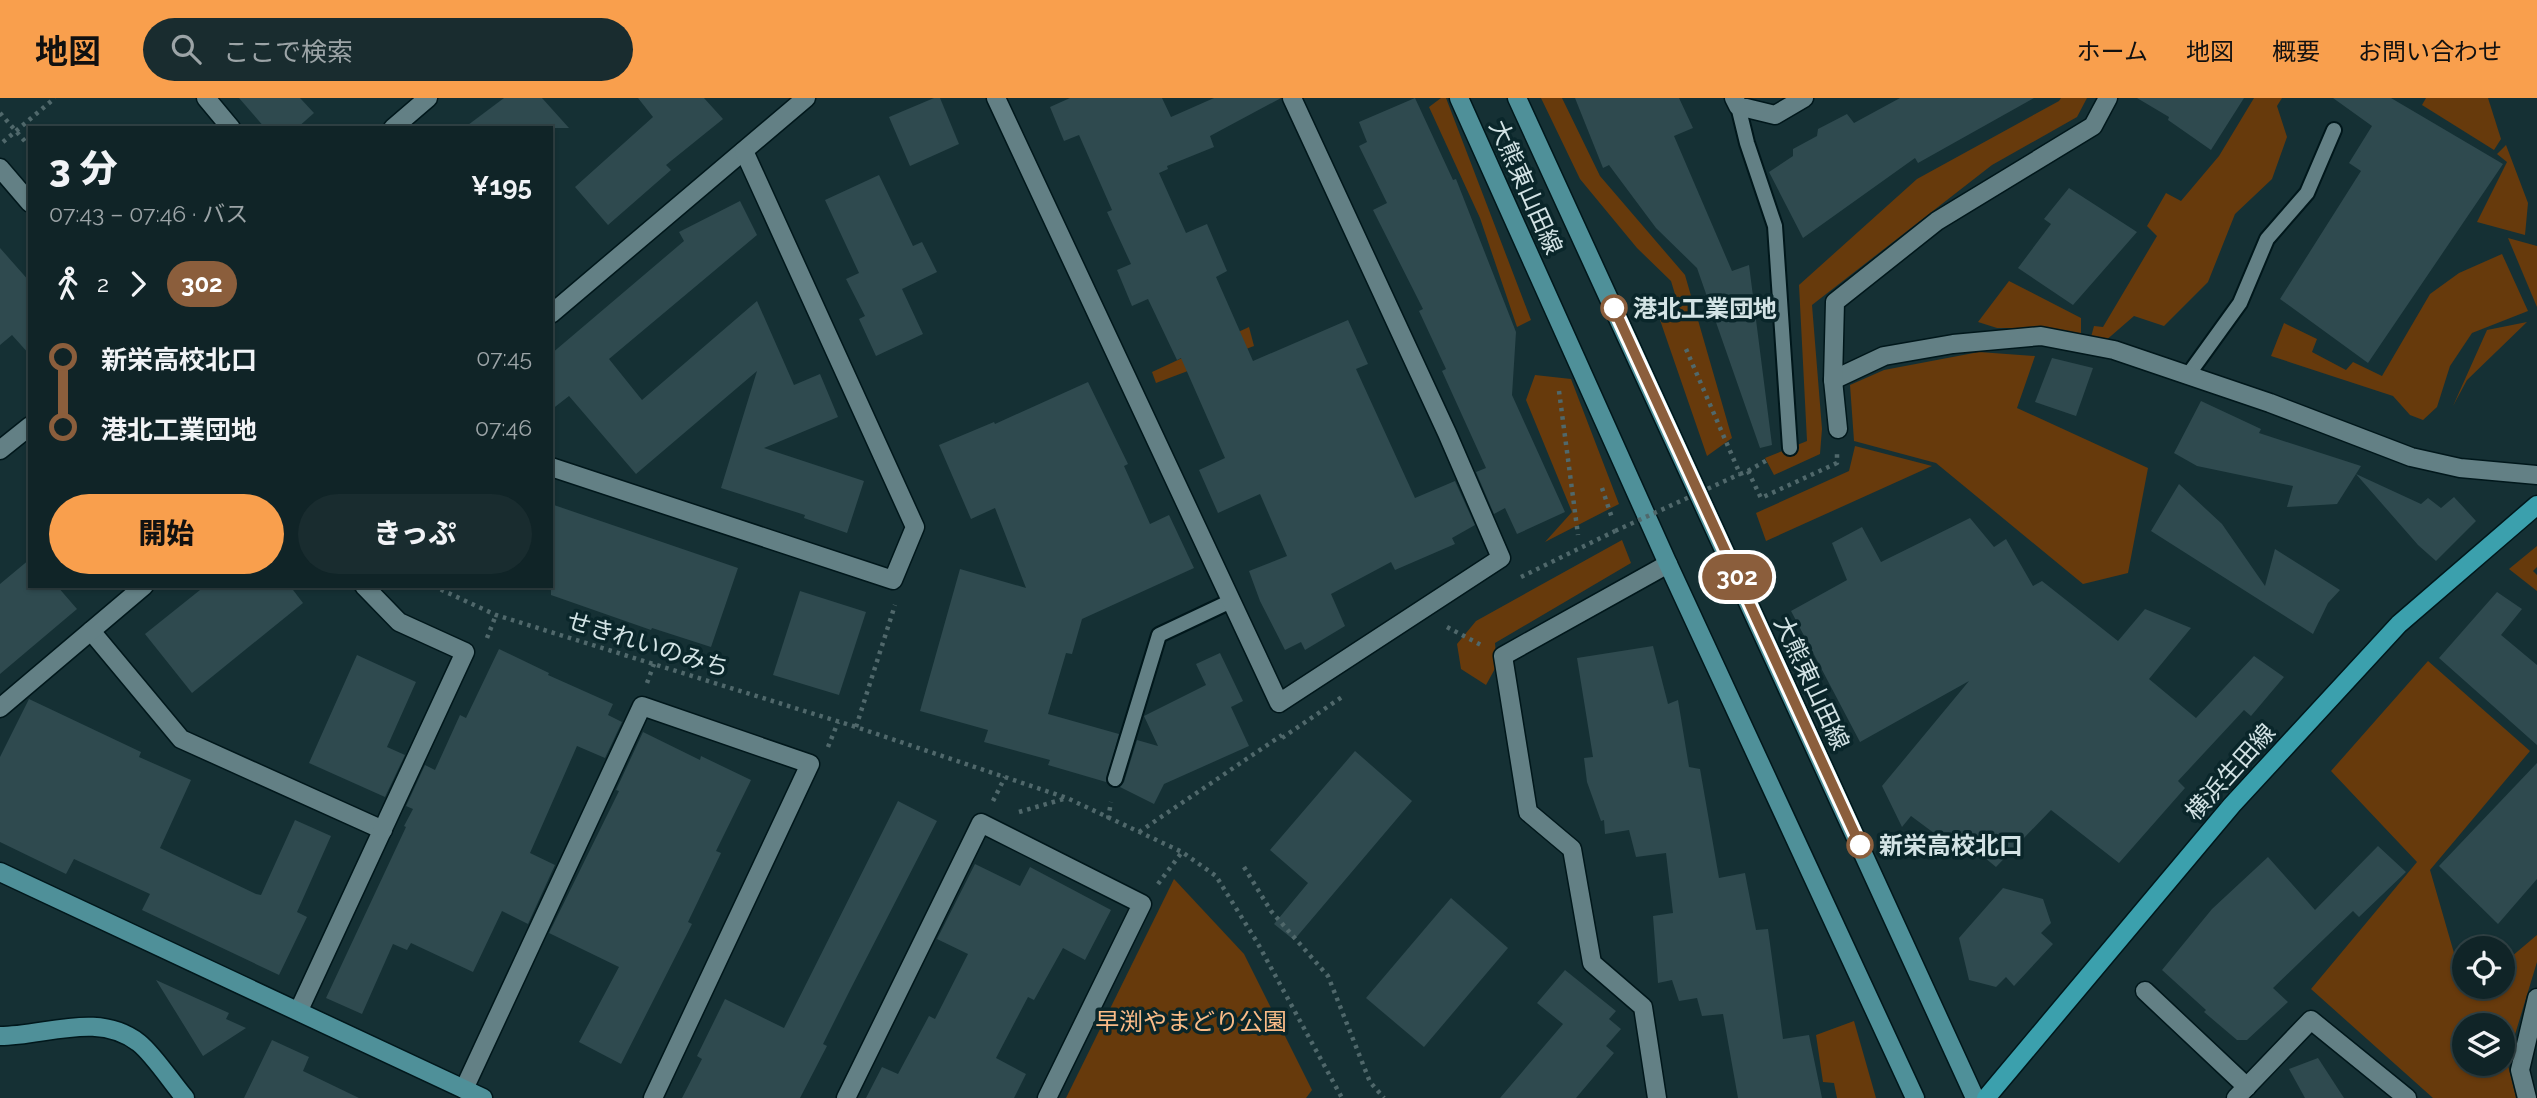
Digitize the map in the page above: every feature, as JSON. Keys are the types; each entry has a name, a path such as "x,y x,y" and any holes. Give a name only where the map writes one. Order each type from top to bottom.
{"main road":[{"name":"横浜生田線","path":"1986,1098 2111,959 2232,805 2399,624 2537,505"}],"street":[{"path":"206,98 229,126"},
{"path":"395,126 428,98"},
{"path":"553,312 807,98"},
{"path":"996,98 1279,704 1501,558 1447,433 1292,98"},
{"name":"大熊東山田線","path":"1459,98 1668,564 1915,1098"},
{"name":"大熊東山田線","path":"1517,98 1975,1098"},
{"path":"1736,102 1775,115 1804,98"},
{"path":"1838,436 1833,380 1835,302 1937,221 2093,126 2108,98"},
{"path":"553,468 893,580 915,527 744,151"},
{"path":"0,168 28,201"},
{"path":"1833,380 1884,356 1954,344 2041,336 2114,350 2270,403 2411,457 2460,468 2537,475"},
{"path":"0,450 28,428"},
{"path":"1657,1098 1643,1007 1592,963 1572,849 1528,812 1503,656 1668,564"},
{"path":"0,708 142,588"},
{"path":"299,1010 465,652 398,622 366,588"},
{"path":"91,631 181,738 383,830"},
{"path":"464,1089 642,706 810,764 653,1098"},
{"path":"846,1098 981,823 1142,904 1047,1098"},
{"path":"0,872 483,1098"},
{"path":"2145,991 2242,1092 2311,1020 2407,1098"},
{"path":"2527,1098 2520,1070 2537,998"},
{"path":"0,1035 88,1026 111,1030 139,1043 185,1098"}],"lane":[{"path":"1736,102 1775,226 1790,448"},
{"path":"2188,375 2240,303 2267,239 2307,193 2334,130"},
{"path":"1115,779 1159,635 1231,601"}],"path":[{"path":"0,145 55,98"},
{"path":"0,113 28,145"},
{"path":"1686,349 1741,474"},
{"path":"1559,391 1578,535"},
{"path":"1518,579 1615,531 1748,471 1761,498 1836,463 1838,436"},
{"name":"せきれいのみち","path":"437,588 496,615 856,727 896,602 893,580"},
{"path":"1436,634 1457,620"},
{"path":"1447,627 1503,656"},
{"path":"1139,833 1348,693"},
{"path":"1279,704 1282,738"},
{"path":"981,823 1068,798"},
{"path":"1142,904 1182,852"},
{"path":"1244,867 1271,911 1328,976 1370,1082 1384,1098"}],"green space":[{"path":"1441,98 1446,98 1531,320 1517,327 1480,218 1429,107"},
{"path":"1541,98 1562,98 1600,176 1685,275 1732,438 1707,456 1660,320 1681,314 1671,281 1637,248 1580,179"},
{"path":"2061,98 2087,98 2077,117 1992,165 1812,305 1822,429 1820,454 1774,475 1765,458 1807,441 1799,285 1917,179"},
{"path":"2254,98 2282,98 2277,106 2287,137 2272,179 2235,214 2208,282 2164,326 2134,316 2104,342 2091,337 2094,326 2103,327 2157,236 2147,226 2166,193 2181,201 2219,156"},
{"path":"2426,98 2488,98 2501,139 2494,150 2422,105"},
{"path":"2506,145 2528,203 2525,235 2477,222 2507,162 2497,154"},
{"path":"2508,238 2537,246 2537,307"},
{"path":"2502,254 2528,311 2472,333 2450,366 2437,407 2423,420 2410,415 2393,396 2271,356 2284,323 2317,339 2312,352 2346,370 2353,362 2382,376 2430,294 2459,273"},
{"path":"2009,281 2081,318 2081,334 2039,328 1997,328 1978,322"},
{"path":"2527,322 2467,380 2453,406 2487,330"},
{"path":"1249,327 1254,346 1156,383 1152,372"},
{"path":"1979,352 2035,356 2017,408 2148,468 2128,573 2083,584 1936,463 1854,441 1850,385 1884,370"},
{"path":"1535,375 1571,379 1619,504 1545,542 1572,512 1526,400"},
{"path":"1855,446 1932,466 1766,541 1756,513 1849,471"},
{"path":"1622,540 1631,563 1495,643 1497,665 1486,685 1461,669 1457,644 1476,621"},
{"path":"2537,546 2537,567 2533,571 2537,575 2537,591 2509,569"},
{"path":"2428,661 2530,751 2430,870 2452,946 2452,999 2515,999 2515,954 2537,935 2537,962 2515,1035 2515,1013 2452,1013 2452,1076 2511,1076 2516,1098 2433,1098 2311,989 2417,862 2331,771"},
{"name":"早渕やまどり公園","path":"1174,879 1244,954 1312,1090 1306,1098 1066,1098"},
{"path":"1854,1021 1876,1098 1837,1098 1834,1083 1823,1082 1816,1035"}],"building":[{"path":"239,98 300,98 314,113 299,126 263,126"},
{"path":"504,98 542,98 569,128 553,126 467,126"},
{"path":"638,98 704,98 723,119 666,165 671,170 608,225 575,187 653,117"},
{"path":"940,98 959,144 910,166 889,117"},
{"path":"1070,98 1162,98 1171,117 1214,98 1281,98 1210,136 1214,147 1167,166 1168,169 1159,173 1186,233 1207,224 1227,271 1216,277 1253,361 1348,320 1368,364 1356,369 1415,498 1455,481 1475,525 1452,538 1455,544 1395,570 1391,562 1331,594 1345,626 1305,650 1301,642 1285,650 1260,601 1249,571 1287,556 1260,494 1218,513 1199,470 1225,458 1181,358 1177,360 1148,299 1132,306 1117,270 1131,264 1107,212 1112,210 1079,135 1064,141 1050,107"},
{"path":"1415,98 1453,180 1456,179 1516,332 1512,395 1565,512 1517,534 1505,508 1494,514 1476,472 1486,468 1442,371 1446,369 1419,311 1423,309 1373,210 1387,203 1359,146 1367,142 1359,122"},
{"path":"1575,98 1679,98 1693,128 1674,136 1732,271 1749,265 1772,445 1760,448 1697,268 1656,228 1609,165 1603,168"},
{"path":"1900,98 2034,98 1918,163 1915,158 1803,238 1769,172 1793,156 1793,149 1817,136 1818,129 1847,114 1854,123"},
{"path":"2137,98 2244,98 2211,150 2168,120 2169,117"},
{"path":"2333,98 2391,98 2503,164 2368,363 2280,299 2361,171 2349,163 2372,126"},
{"path":"879,175 913,246 922,242 937,272 902,289 923,334 876,356 859,319 865,316 846,279 859,273 825,200"},
{"path":"2069,188 2137,232 2073,305 2018,268 2051,224 2044,219"},
{"path":"740,201 757,235 609,359 642,400 757,301 794,385 820,374 838,417 764,448 864,481 847,533 804,518 805,515 721,488 757,371 636,474 569,396 553,408 553,352 684,241 679,232"},
{"path":"0,248 28,280 28,353 12,335 0,345"},
{"path":"2052,358 2093,368 2076,416 2035,402"},
{"path":"1088,382 1128,464 1124,466 1150,524 1169,515 1194,568 1082,619 1072,654 1066,653 1048,714 1119,734 1106,782 1048,765 1050,760 984,742 988,730 920,711 960,569 1026,588 995,508 971,519 939,445 994,422 995,424"},
{"path":"2201,401 2261,429 2259,433 2361,466 2337,504 2287,507 2293,486 2197,466 2174,453"},
{"path":"2356,474 2421,504 2428,498 2441,508 2454,497 2476,521 2436,561 2418,545"},
{"path":"2179,484 2222,524 2265,586 2275,549 2340,590 2328,603 2313,634 2151,531"},
{"path":"553,505 738,568 711,647 652,628 651,630 551,595"},
{"path":"1970,518 1994,547 2006,539 2033,586 2042,581 2118,641 2145,609 2191,628 2149,679 2196,718 2254,656 2284,677 2251,716 2244,710 2178,781 2185,788 2119,863 2051,810 1996,867 1956,834 1946,842 1911,816 1902,827 1882,786 1969,681 1860,742 1791,611 1847,580 1832,543 1862,527 1881,562"},
{"path":"28,561 28,588 59,588 77,609 0,674 0,584"},
{"path":"202,588 292,588 303,603 192,693 145,634"},
{"path":"800,591 866,612 839,695 773,675"},
{"path":"2497,592 2522,609 2501,635 2537,665 2537,745 2439,658"},
{"path":"1653,646 1668,704 1678,700 1689,767 1700,769 1719,878 1745,873 1756,930 1768,929 1783,1039 1809,1035 1822,1098 1738,1098 1723,1014 1702,1016 1697,998 1679,1001 1672,980 1658,983 1653,916 1673,913 1666,853 1636,857 1629,830 1605,834 1604,820 1601,821 1587,782 1584,758 1593,757 1577,658"},
{"path":"499,649 549,673 548,675 613,704 608,715 622,722 605,758 577,746 530,853 555,865 528,924 502,911 473,972 411,943 407,950 393,944 362,1014 326,998 406,827 404,826 413,809 406,806 425,765 435,770 460,715 466,718"},
{"path":"1220,653 1243,701 1231,707 1249,746 1164,784 1154,804 1120,787 1137,740 1158,746 1144,716 1206,685 1196,664"},
{"path":"357,655 416,682 387,747 405,755 385,797 309,763"},
{"path":"29,699 141,752 139,757 191,780 160,848 256,894 261,895 295,820 331,836 297,912 307,917 279,975 142,910 150,894 74,859 66,874 0,842 0,757"},
{"path":"643,732 700,760 701,756 751,780 716,851 721,853 688,922 692,924 621,1064 579,1042 619,967 549,933 619,791 616,790"},
{"path":"1355,751 1412,801 1294,940 1274,924 1308,883 1270,850"},
{"path":"2537,763 2537,879 2498,924 2439,866"},
{"path":"898,801 937,821 823,1044 827,1046 800,1098 682,1098 702,1059 697,1056 725,999 784,1028"},
{"path":"2378,846 2406,872 2359,917 2353,911 2273,988 2288,1002 2247,1040 2237,1040 2162,970 2212,909 2268,857 2315,910"},
{"path":"975,864 1020,886 1030,867 1111,910 1085,960 1063,948 1034,1000 1028,997 996,1058 1026,1074 1014,1098 866,1098 882,1067 898,1074 929,1016 935,1019 968,954 937,939"},
{"path":"2003,888 2043,899 2051,923 2041,933 2053,944 2014,986 2006,977 1996,987 1969,980 1959,938"},
{"path":"1451,898 1508,948 1424,1047 1366,998"},
{"path":"1565,970 1616,1011 1609,1019 1621,1029 1606,1046 1614,1053 1576,1098 1500,1098 1563,1024 1537,1003"},
{"path":"156,980 229,1013 226,1019 246,1028 203,1056"},
{"path":"272,1040 309,1057 303,1071 359,1098 244,1098"},
{"path":"2318,1058 2344,1098 2305,1098 2289,1069"}],"bus line":[{"name":"302","path":"1614,308 1860,845"}],"place":[{"name":"港北工業団地","path":"1614,308"},
{"name":"新栄高校北口","path":"1860,845"}]}
